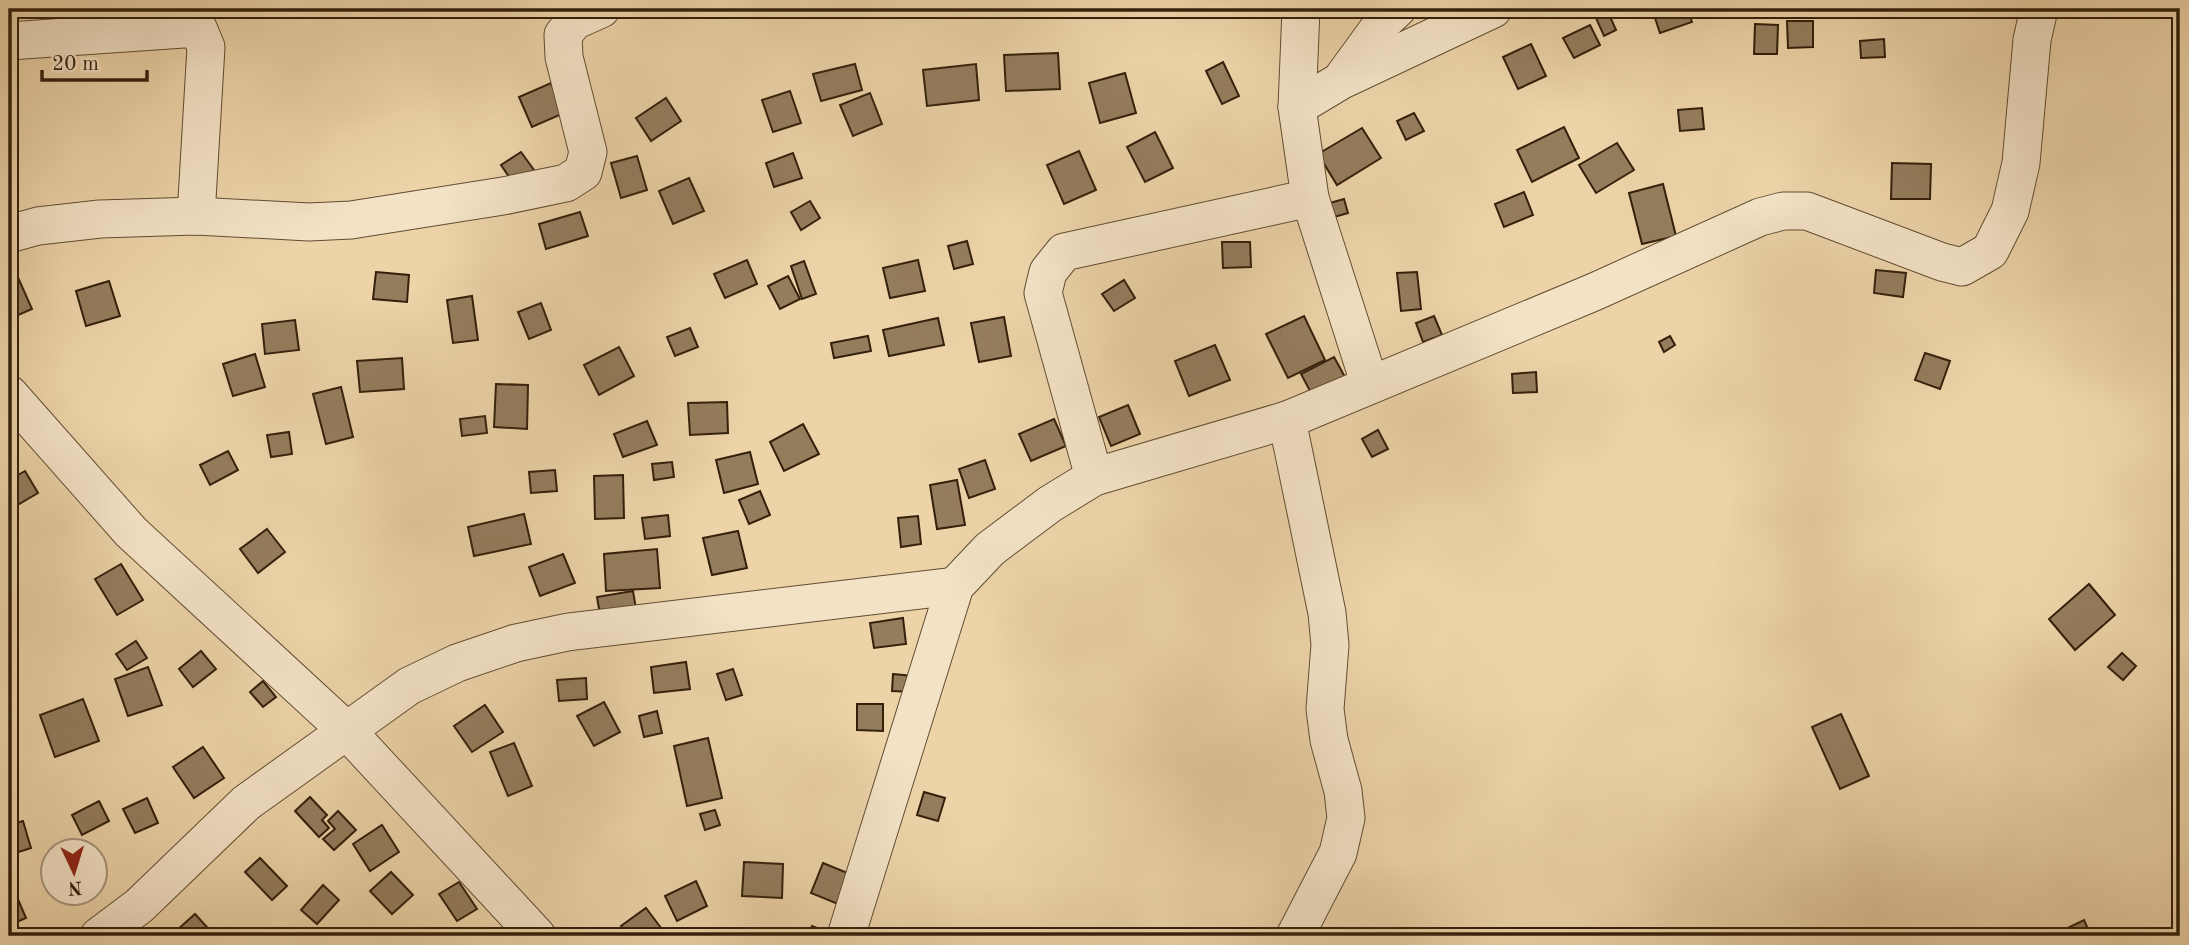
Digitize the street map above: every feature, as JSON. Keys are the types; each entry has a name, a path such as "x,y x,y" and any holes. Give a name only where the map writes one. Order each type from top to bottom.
{"street":[{"path":"9,234 38,226 100,219 197,216 309,222 351,220 503,196 566,183 583,172 588,152 564,57 563,35 574,22 601,9"},
{"path":"1301,9 1297,107 1310,198 1370,385"},
{"path":"1342,80 1384,21 1397,9"},
{"path":"1297,107 1342,80 1493,9"},
{"path":"846,936 955,586 990,550 1050,504 1094,477 1287,420 1594,292 1760,217 1783,211 1807,211 1962,267 1990,251 2010,211 2021,163 2032,40 2039,9"},
{"path":"9,41 198,28 206,47 197,216"},
{"path":"1094,477 1043,293 1048,272 1064,252 1310,198"},
{"path":"9,394 131,532 347,731 537,936"},
{"path":"1287,420 1326,613 1330,645 1325,709 1329,740 1343,791 1346,818 1338,853 1295,936"},
{"path":"99,936 139,906 246,803 409,686 457,663 516,643 568,632 955,586"}],"building":[{"path":"1652,9 1687,9 1692,22 1660,33"},
{"path":"1859,9 1891,9 1891,16 1859,14"},
{"path":"2123,9 2157,9 2157,17 2123,17"},
{"path":"1608,12 1616,30 1604,36 1596,18"},
{"path":"1787,21 1813,21 1813,47 1788,48"},
{"path":"1755,24 1778,25 1777,54 1754,54"},
{"path":"1590,25 1600,45 1574,58 1563,38"},
{"path":"1884,39 1885,57 1861,58 1860,41"},
{"path":"1531,44 1546,76 1518,89 1503,57"},
{"path":"1058,53 1060,89 1006,91 1004,55"},
{"path":"1223,62 1239,96 1222,104 1206,71"},
{"path":"855,64 862,90 821,101 813,74"},
{"path":"976,64 979,100 927,106 923,70"},
{"path":"1125,73 1136,113 1100,123 1089,83"},
{"path":"551,83 564,113 532,127 519,97"},
{"path":"790,91 801,123 773,132 762,100"},
{"path":"870,93 882,124 853,136 840,105"},
{"path":"666,98 681,121 651,141 636,118"},
{"path":"1702,108 1704,129 1680,131 1678,110"},
{"path":"1414,113 1424,131 1406,140 1397,121"},
{"path":"1564,127 1579,158 1532,182 1517,150"},
{"path":"1362,128 1381,158 1337,185 1318,154"},
{"path":"1155,132 1173,168 1145,182 1127,147"},
{"path":"1617,143 1634,170 1596,193 1579,165"},
{"path":"1079,151 1096,190 1064,204 1047,165"},
{"path":"521,152 534,170 514,184 501,165"},
{"path":"793,153 802,178 774,187 766,163"},
{"path":"637,156 647,190 621,198 611,163"},
{"path":"1892,163 1931,164 1930,199 1891,199"},
{"path":"689,178 704,211 673,224 659,191"},
{"path":"1663,184 1676,236 1642,244 1629,193"},
{"path":"1524,192 1533,215 1504,227 1495,204"},
{"path":"1344,199 1348,213 1327,219 1323,205"},
{"path":"810,201 820,218 801,230 791,212"},
{"path":"580,212 588,236 546,249 539,224"},
{"path":"967,241 973,264 954,269 948,246"},
{"path":"1222,242 1250,242 1251,267 1223,268"},
{"path":"747,260 757,284 725,298 714,274"},
{"path":"918,260 925,291 890,298 883,268"},
{"path":"804,261 816,294 802,299 791,266"},
{"path":"1876,270 1906,273 1903,297 1874,293"},
{"path":"376,272 409,275 407,302 373,299"},
{"path":"1417,272 1421,309 1401,311 1397,273"},
{"path":"16,273 32,309 9,319 9,277"},
{"path":"788,276 800,299 780,309 768,286"},
{"path":"1124,280 1135,298 1114,311 1102,294"},
{"path":"109,281 120,316 86,326 76,291"},
{"path":"472,296 478,340 453,343 447,300"},
{"path":"541,303 551,330 529,339 518,312"},
{"path":"1304,316 1325,360 1288,378 1266,334"},
{"path":"1434,316 1442,335 1423,342 1416,323"},
{"path":"1004,317 1011,356 979,362 971,323"},
{"path":"938,318 944,345 889,356 883,330"},
{"path":"295,320 299,350 265,354 262,324"},
{"path":"690,328 698,347 675,356 667,337"},
{"path":"868,336 871,351 834,358 831,343"},
{"path":"1670,336 1675,345 1664,352 1659,342"},
{"path":"1215,345 1230,380 1189,396 1175,361"},
{"path":"619,347 634,376 599,395 584,365"},
{"path":"1925,353 1950,361 1940,389 1915,380"},
{"path":"255,354 265,387 233,396 223,364"},
{"path":"1334,357 1351,388 1318,406 1301,374"},
{"path":"402,358 404,389 360,392 357,361"},
{"path":"1536,372 1537,392 1513,393 1512,374"},
{"path":"496,384 528,385 527,429 494,427"},
{"path":"341,387 353,437 326,444 313,394"},
{"path":"727,402 728,433 690,435 688,403"},
{"path":"1128,405 1140,434 1111,446 1099,417"},
{"path":"485,416 487,433 462,436 460,419"},
{"path":"1054,419 1066,446 1031,461 1019,434"},
{"path":"647,421 657,445 623,457 614,434"},
{"path":"803,424 819,454 784,471 770,442"},
{"path":"1378,430 1388,449 1372,457 1362,439"},
{"path":"289,432 292,454 271,457 267,435"},
{"path":"228,451 238,470 210,485 200,465"},
{"path":"750,452 758,484 724,493 716,460"},
{"path":"985,460 995,489 969,498 959,469"},
{"path":"672,462 674,477 654,480 652,464"},
{"path":"555,470 557,491 531,493 529,472"},
{"path":"25,471 38,493 19,504 9,486 9,480"},
{"path":"623,475 624,518 595,519 594,476"},
{"path":"957,480 965,525 937,529 930,485"},
{"path":"760,491 770,515 749,524 739,500"},
{"path":"524,514 531,544 474,556 468,527"},
{"path":"668,515 670,536 645,539 642,518"},
{"path":"918,516 921,544 901,547 898,518"},
{"path":"267,529 285,552 258,573 240,549"},
{"path":"738,531 747,568 712,575 703,538"},
{"path":"657,549 660,588 606,591 604,554"},
{"path":"563,554 575,583 540,596 529,567"},
{"path":"121,564 143,600 117,615 95,579"},
{"path":"2089,584 2115,615 2075,650 2049,619"},
{"path":"633,591 637,615 601,621 597,597"},
{"path":"903,618 906,644 874,648 870,623"},
{"path":"136,641 147,658 127,670 116,654"},
{"path":"201,651 216,669 193,687 179,669"},
{"path":"2122,653 2136,666 2123,680 2108,667"},
{"path":"686,662 690,689 654,693 651,667"},
{"path":"148,667 162,705 128,716 115,679"},
{"path":"733,669 742,695 726,700 717,674"},
{"path":"893,674 913,676 912,692 892,691"},
{"path":"586,678 587,699 559,701 557,680"},
{"path":"263,681 276,697 263,707 250,692"},
{"path":"83,699 99,741 55,757 40,715"},
{"path":"604,702 620,732 594,746 577,716"},
{"path":"857,704 883,704 883,731 857,730"},
{"path":"485,705 503,732 472,752 454,726"},
{"path":"657,711 662,733 644,737 639,716"},
{"path":"1841,714 1869,776 1840,789 1812,727"},
{"path":"708,738 722,798 687,806 674,746"},
{"path":"514,743 532,786 508,796 490,752"},
{"path":"203,747 224,778 194,798 173,767"},
{"path":"924,792 945,798 938,821 917,815"},
{"path":"310,797 327,815 322,820 329,828 319,837 295,811"},
{"path":"147,798 158,823 135,833 123,809"},
{"path":"99,801 109,821 82,835 72,815"},
{"path":"715,810 720,825 705,830 700,814"},
{"path":"338,811 356,830 334,850 323,839 335,829 328,821"},
{"path":"23,821 31,848 9,855 9,825"},
{"path":"382,825 399,852 370,871 353,844"},
{"path":"260,858 287,886 272,900 245,872"},
{"path":"744,862 783,864 782,898 742,896"},
{"path":"823,863 850,874 838,904 811,893"},
{"path":"9,867 16,886 9,889"},
{"path":"391,872 413,895 392,914 370,891"},
{"path":"696,881 707,906 677,921 665,896"},
{"path":"459,882 477,909 457,921 439,894"},
{"path":"323,885 339,900 317,924 301,910"},
{"path":"17,897 26,918 10,925 9,900"},
{"path":"646,908 667,936 628,936 621,926"},
{"path":"195,914 215,936 182,936 176,931"},
{"path":"2084,920 2091,936 2056,936 2055,934"},
{"path":"812,926 829,933 828,936 809,936"}]}
